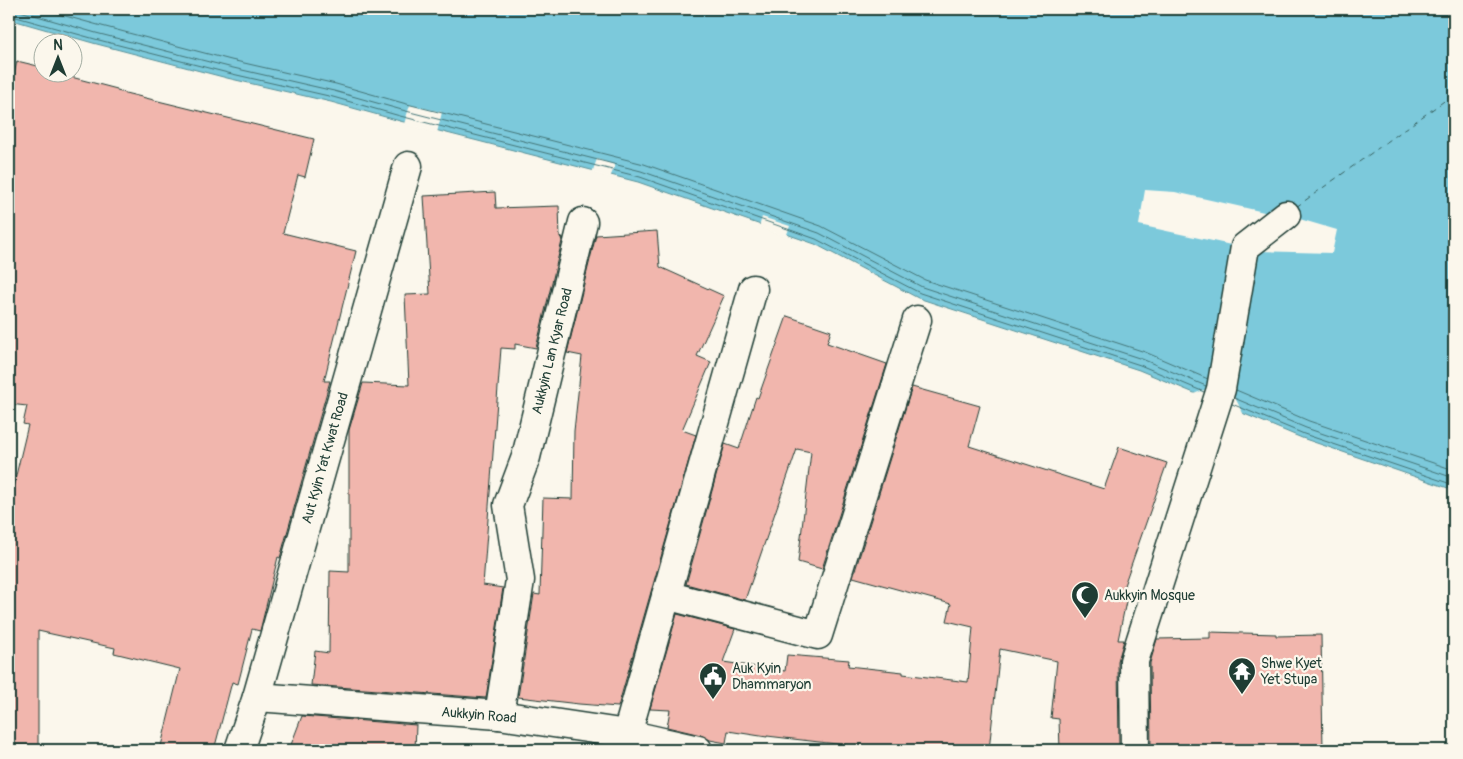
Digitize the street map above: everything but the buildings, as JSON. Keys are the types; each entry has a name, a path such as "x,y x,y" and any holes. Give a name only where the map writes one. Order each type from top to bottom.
{"street":[{"name":"Aut Kyin Yat Kwat Road","path":"239,750 257,697 408,166"},
{"path":"1135,750 1134,660 1221,389 1245,247 1286,215"},
{"name":"Aukkyin Lan Kyar Road","path":"499,715 520,580 508,505 526,457 583,222"},
{"path":"627,734 753,289"},
{"path":"666,595 818,635 917,320"},
{"name":"Aukkyin Road","path":"257,697 499,715 627,734 698,750"}],"water":[{"path":"9,9 1454,9 1454,490 1302,438 1139,370 918,298 815,244 638,182 331,102 227,78 93,43 82,40 82,32 54,32 9,19"}],"pier":[{"path":"410,105 442,112 437,133 404,124"},
{"path":"597,159 615,165 610,178 592,173"},
{"path":"1145,190 1175,192 1264,212 1286,215 1337,230 1332,253 1257,251 1231,390 1245,417 1191,395 1209,388 1231,245 1139,225"},
{"path":"762,217 790,226 786,237 759,227"}],"ferry route":[{"path":"1296,207 1454,94"}],"place":[{"name":"Aukkyin Mosque","path":"1085,619"},
{"name":"Shwe Kyet Yet Stupa","path":"1242,695"},
{"name":"Auk Kyin Dhammaryon","path":"713,700"}]}
